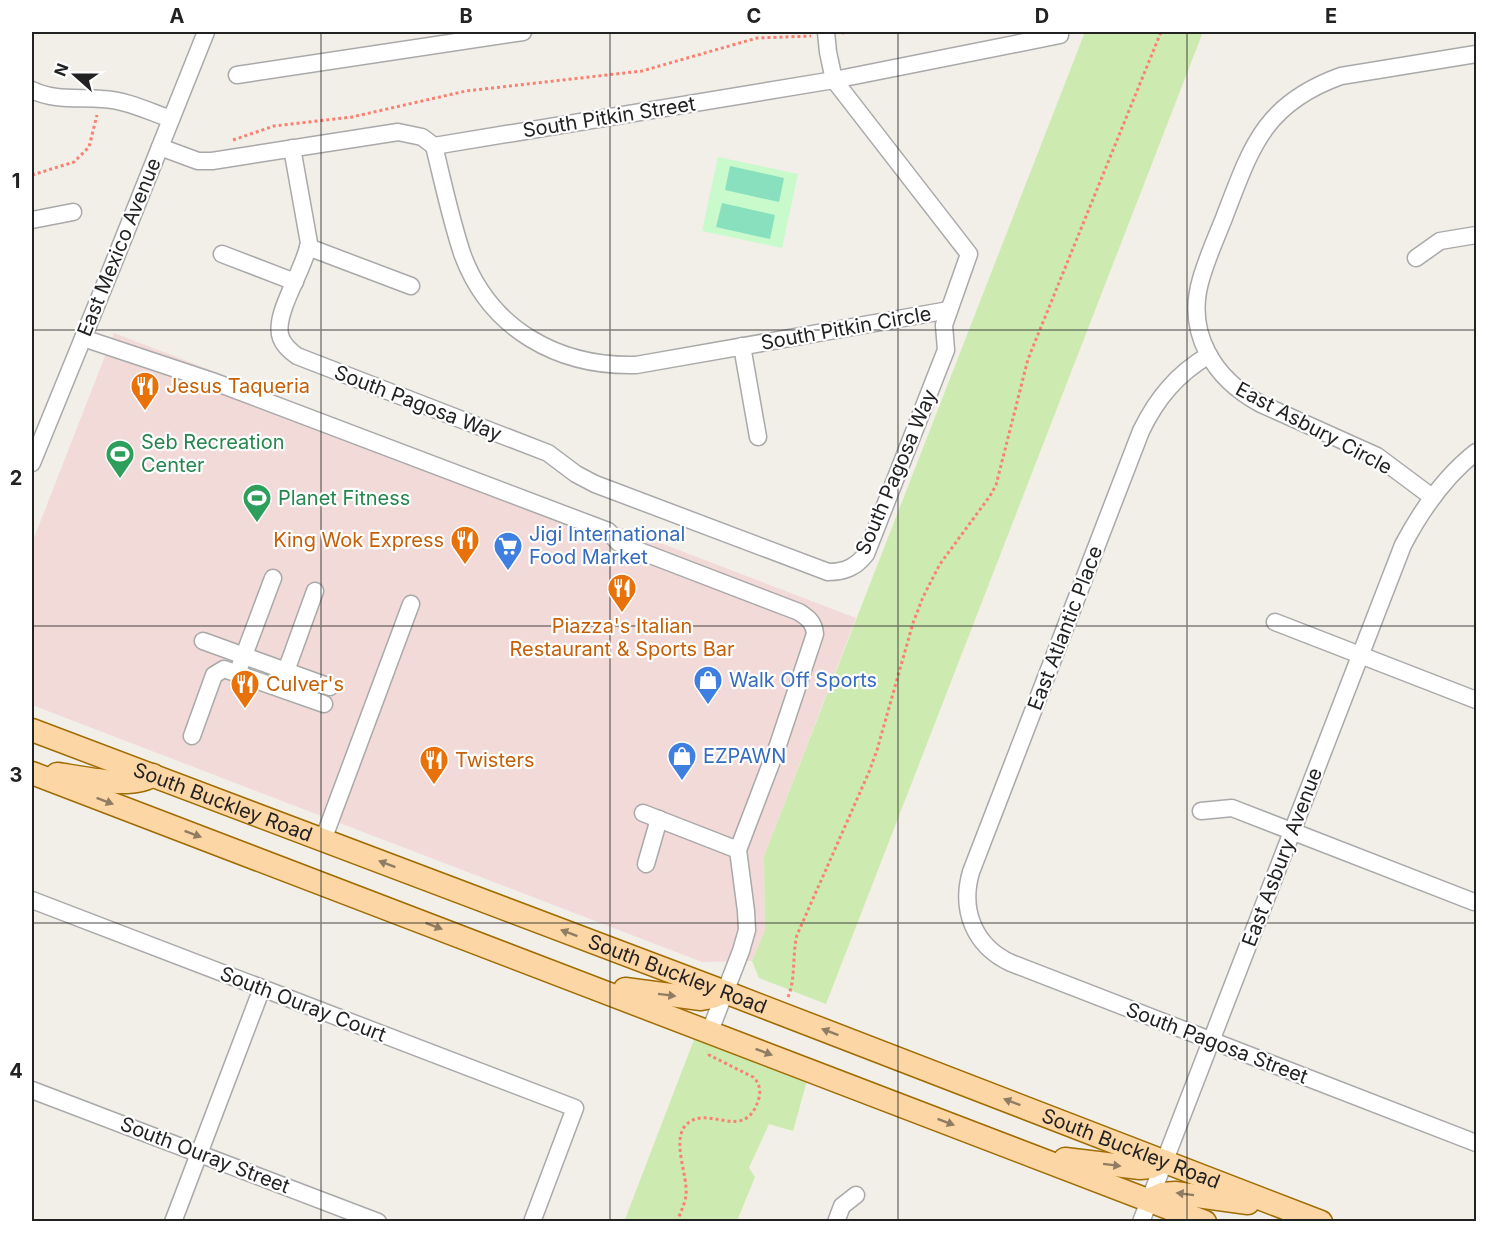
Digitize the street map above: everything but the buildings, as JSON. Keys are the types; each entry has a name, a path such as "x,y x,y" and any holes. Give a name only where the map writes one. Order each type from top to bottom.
{"main road":[{"name":"South Buckley Road","path":"32,730 725,992 1321,1221"},
{"path":"32,738 70,744"},
{"name":"South Buckley Road","path":"32,773 588,985 710,1039 1034,1156 1204,1221"},
{"path":"32,773 129,782 145,780 153,775"},
{"path":"588,985 694,998 712,998 725,992"},
{"path":"1034,1156 1135,1168 1151,1167 1164,1161"},
{"path":"1149,1200 1162,1194 1175,1193 1285,1208"}],"street":[{"name":"East Mexico Avenue","path":"32,463 206,32"},
{"path":"237,75 420,39 523,32"},
{"name":"South Pagosa Way","path":"308,248 280,318 281,338 287,348 297,356 548,453 576,474 595,484 828,572 850,569 866,554 946,350 944,325 969,254 834,80 826,34"},
{"name":"South Pitkin Street","path":"434,146 834,80 1060,35"},
{"name":"East Asbury Circle","path":"1432,496 1377,456 1245,395 1228,382 1209,355 1198,323 1197,301 1201,279 1245,162 1267,124 1282,108 1300,94 1341,76 1476,54"},
{"path":"32,90 57,98 124,102 171,119"},
{"path":"160,147 198,160 212,161 398,132 422,137 434,146"},
{"name":"South Pitkin Circle","path":"434,146 463,255 485,297 500,315 526,336 541,346 566,357 614,366 636,365 949,310"},
{"path":"292,148 308,248 411,286"},
{"path":"32,220 73,212"},
{"path":"1416,258 1440,241 1476,235"},
{"path":"222,254 295,282"},
{"path":"83,338 212,381 608,531 619,543 799,612 809,618 814,626 815,634 778,745 738,850 747,930 710,1039"},
{"name":"South Pitkin Circle","path":"742,346 758,437"},
{"name":"East Atlantic Place","path":"971,924 966,894 971,872 1141,430 1151,410 1164,392 1179,376 1209,355"},
{"name":"East Asbury Avenue","path":"1141,1221 1403,545 1432,496 1445,480 1476,452"},
{"path":"238,672 273,578"},
{"path":"286,671 315,591"},
{"path":"323,840 411,604"},
{"path":"1275,622 1476,700"},
{"path":"204,641 330,687"},
{"path":"192,736 214,675 219,670 238,672 324,704"},
{"path":"1202,811 1232,808 1474,902"},
{"path":"646,864 651,816 738,850"},
{"name":"South Ouray Court","path":"32,900 575,1108 532,1221"},
{"name":"South Pagosa Street","path":"971,924 989,950 1001,958 1476,1143"},
{"path":"173,1221 262,988"},
{"name":"South Ouray Street","path":"32,1090 378,1221"},
{"path":"836,1221 842,1206 856,1195"}],"path":[{"path":"785,1002 792,985 797,935 877,750 917,610 940,564 996,485 1028,359 1161,32"},
{"path":"224,143 274,126 352,117 466,91 642,71 757,38 826,34"},
{"path":"32,175 74,162 89,147 101,99"},
{"path":"677,1221 686,1198 680,1146 681,1133 694,1120 701,1118 740,1122 751,1113 760,1094 757,1080 709,1055 710,1039"}],"shaded area":[{"path":"114,333 856,618 764,856 765,930 752,961 702,962 32,705 32,543"}],"green space":[{"path":"1085,32 1203,32 826,1004 759,978 752,961 765,930 764,856"},
{"path":"718,157 798,174 782,248 702,231"},
{"path":"730,166 784,178 779,202 725,190"},
{"path":"722,203 775,215 770,239 716,227"},
{"path":"695,1037 807,1081 793,1131 769,1124 749,1168 755,1177 737,1221 624,1222"}],"place":[{"name":"Jesus Taqueria","path":"145,412"},
{"name":"Seb Recreation Center","path":"120,480"},
{"name":"Planet Fitness","path":"257,524"},
{"name":"King Wok Express","path":"465,566"},
{"name":"Jigi International Food Market","path":"508,572"},
{"name":"Piazza's Italian Restaurant & Sports Bar","path":"622,614"},
{"name":"Walk Off Sports","path":"708,706"},
{"name":"Culver's","path":"245,710"},
{"name":"EZPAWN","path":"682,782"},
{"name":"Twisters","path":"434,786"}]}
